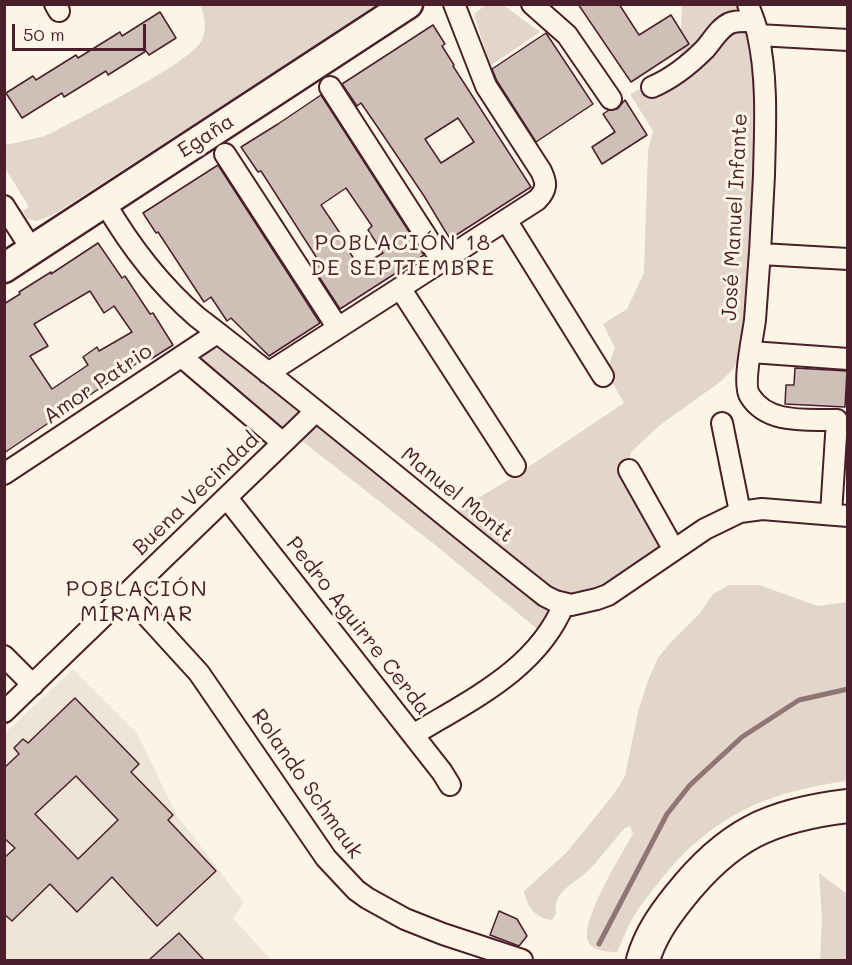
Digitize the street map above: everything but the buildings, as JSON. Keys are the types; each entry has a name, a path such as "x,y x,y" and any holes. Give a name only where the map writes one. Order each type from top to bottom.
{"main road":[{"name":"Egaña","path":"4,268 408,4"},
{"path":"644,960 650,941 662,918 690,883 729,845 756,829 786,818 848,806"}],"street":[{"path":"268,373 537,200 546,189 546,181 486,86 454,4"},
{"path":"532,4 567,35 611,99"},
{"path":"652,87 665,81 703,51 723,27 737,21 753,20 848,40"},
{"name":"José Manuel Infante","path":"753,20 765,98 761,254 746,383 748,395 761,409 777,418 837,420 839,515"},
{"path":"330,87 442,261"},
{"path":"225,154 338,328"},
{"name":"Manuel Montt","path":"105,202 122,232 178,300 545,596 564,604"},
{"path":"4,206 32,250"},
{"path":"506,220 603,376"},
{"path":"761,254 848,259"},
{"path":"400,288 514,466"},
{"name":"Amor Patrio","path":"4,474 217,333"},
{"path":"751,352 848,359"},
{"path":"182,357 283,443"},
{"name":"Buena Vecindad","path":"4,712 316,411"},
{"path":"722,423 740,512"},
{"path":"629,470 674,550"},
{"name":"Pedro Aguirre Cerda","path":"226,498 450,785"},
{"path":"413,735 512,674 544,640 564,604 580,604 608,595 705,529 740,512 762,509 839,515"},
{"name":"Rolando Schmauk","path":"127,594 206,682 302,824 344,879 367,898 405,919 452,938 522,960"},
{"path":"4,656 33,685"}],"shaded area":[{"path":"200,5 378,5 53,215 37,221 27,219 23,211 29,207 5,168 5,145 54,132 134,89 178,62 202,40 205,22"},
{"path":"486,5 503,5 540,32 490,66 475,17 475,13"},
{"path":"682,5 741,5 750,35 757,90 752,268 742,353 733,369 720,382 660,425 632,451 624,471 664,548 624,575 594,590 564,593 550,588 455,512 518,474 624,403 606,372 615,348 603,324 627,309 644,273 648,151 653,131 630,94 640,89 651,89 679,71"},
{"path":"216,348 224,350 298,409 298,417 284,429 280,427 198,356"},
{"path":"320,426 551,610 541,632 434,544 302,441 315,427"},
{"path":"729,585 759,585 818,606 847,602 847,781 791,792 766,800 720,824 679,859 642,903 617,952 597,949 588,941 587,931 590,919 603,887 633,834 630,826 625,828 588,871 562,892 557,900 556,914 552,920 541,917 533,911 524,891 566,853 614,794 625,776 639,708 658,658 700,613 713,594"},
{"path":"73,669 137,733 176,814 244,903 233,918 271,960 5,960 5,733"},
{"path":"819,873 847,894 847,960 820,960 822,918"}],"waterway":[{"path":"599,944 667,814 690,785 742,737 799,700 848,689"}],"district":[{"name":"POBLACIÓN 18 DE SEPTIEMBRE","path":"403,256"},
{"name":"POBLACIÓN MIRAMAR","path":"137,602"}]}
